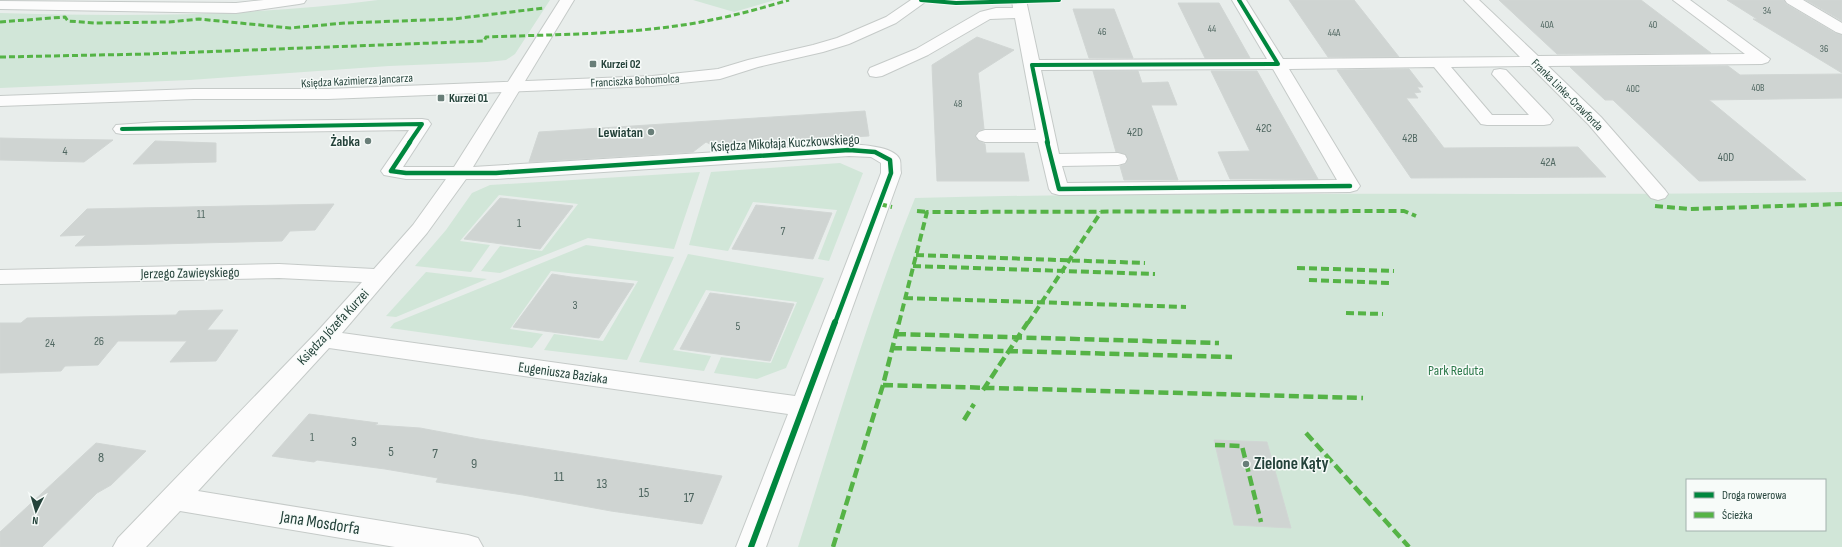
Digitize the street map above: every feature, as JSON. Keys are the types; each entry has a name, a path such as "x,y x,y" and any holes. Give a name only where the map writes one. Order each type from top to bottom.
{"street":[{"path":"0,4 4,0"},
{"path":"0,4 38,6 236,8 299,0"},
{"name":"Księdza Józefa Kurzei","path":"128,547 324,339 420,229 460,173 567,0"},
{"name":"Franciszka Bohomolca","path":"517,80 680,79 720,74 754,63 817,49 843,41 891,20 921,0"},
{"path":"876,72 922,52 985,15 1021,7 1051,160 1059,189 1350,186 1239,0"},
{"name":"Franka Linke-Crawforda","path":"1471,0 1595,121 1658,194"},
{"path":"1032,65 1762,59 1680,0"},
{"path":"1792,0 1842,29"},
{"path":"1438,62 1487,120 1544,120 1500,74"},
{"name":"Księdza Kazimierza Jancarza","path":"0,101 194,94 328,94 517,80"},
{"path":"122,129 198,126 304,127 422,124 391,171 406,173 460,173"},
{"path":"985,136 1047,136"},
{"name":"Księdza Mikołaja Kuczkowskiego","path":"460,173 491,173 849,150 875,152 890,160 891,173 751,547"},
{"path":"1051,160 1118,159"},
{"name":"Jerzego Zawieyskiego","path":"0,277 279,271 380,276"},
{"name":"Eugeniusza Baziaka","path":"324,339 803,406"},
{"name":"Jana Mosdorfa","path":"173,498 468,547"}],"green space":[{"path":"378,0 550,0 515,54 506,60 389,66 190,80 0,88 0,13 94,15 189,14 284,9"},
{"path":"693,0 775,0 734,12"},
{"path":"840,163 863,173 829,261 818,259 837,210 753,202 728,251 689,245 711,172"},
{"path":"700,172 674,249 588,238 500,273 481,271 500,246 542,251 578,204 499,195 460,241 490,245 471,272 415,266 446,230 472,193 490,185"},
{"name":"Park Reduta","path":"1842,192 1842,547 798,547 868,328 898,241 915,198 1147,194 1610,194"},
{"path":"586,245 674,257 627,360 544,350 554,334 603,341 638,281 551,271 510,329 543,334 532,348 390,328 394,323"},
{"path":"688,254 824,278 786,368 757,379 714,373 721,357 771,363 797,302 706,290 673,350 711,356 704,371 639,362"},
{"path":"426,272 487,279 396,317 386,316"}],"building":[{"path":"1289,0 1354,0 1399,57 1328,57"},
{"path":"1499,0 1641,0 1711,53 1557,54"},
{"path":"1727,0 1784,0 1786,4 1835,33 1842,35 1842,73 1753,19 1757,19"},
{"path":"1806,0 1842,0 1842,21"},
{"path":"1178,3 1219,3 1250,58 1205,58"},
{"path":"1073,9 1114,9 1133,58 1089,58"},
{"path":"977,37 1014,50 978,73 984,129 978,131 975,137 985,144 986,153 1024,153 1029,181 937,181 932,65"},
{"path":"1728,66 1740,75 1842,74 1842,98 1709,100 1806,180 1699,181 1613,100 1605,100 1570,67"},
{"path":"1409,69 1423,87 1417,87 1421,92 1414,93 1418,98 1406,98 1444,148 1578,147 1606,177 1411,178 1337,70"},
{"path":"1093,71 1138,71 1142,83 1168,82 1177,105 1151,105 1178,180 1124,180 1120,166 1126,164 1128,158 1125,154 1116,152"},
{"path":"1211,71 1257,71 1318,179 1230,179 1218,152 1250,151"},
{"path":"865,111 869,136 730,144 730,150 721,150 706,142 693,152 529,162 539,132"},
{"path":"0,138 113,140 84,162 0,160"},
{"path":"155,141 216,143 216,162 133,164"},
{"path":"500,198 573,206 540,249 464,239"},
{"path":"334,204 315,230 290,231 282,241 75,246 86,235 60,236 87,209"},
{"path":"756,205 832,213 813,259 732,249"},
{"path":"552,274 634,284 599,338 513,327"},
{"path":"710,293 794,304 770,361 680,349"},
{"path":"223,310 207,330 238,330 216,361 170,362 187,341 118,341 98,365 65,366 61,371 0,373 0,323 21,323 27,318 176,315 179,311"},
{"path":"309,414 378,423 375,425 420,428 479,439 722,476 702,524 611,511 523,495 436,482 438,478 385,469 272,456"},
{"path":"1214,440 1267,442 1291,528 1234,525"},
{"path":"96,443 146,451 111,485 97,493 42,547 0,547 0,532"}],"marked path":[{"path":"0,57 148,54 484,41 486,37 639,30 715,20 789,0"},
{"path":"0,22 65,17 68,21 94,23 169,22 199,19 290,28 345,23 453,19 544,8"},
{"path":"879,204 892,207"},
{"path":"1655,206 1690,209 1842,204"},
{"path":"917,211 927,212"},
{"path":"833,547 883,385 927,212 1404,211 1416,216"},
{"path":"983,390 1101,212"},
{"path":"916,255 1145,263"},
{"path":"913,266 1155,274"},
{"path":"1297,268 1394,271"},
{"path":"1309,280 1391,283"},
{"path":"905,298 1186,307"},
{"path":"1346,313 1383,314"},
{"path":"896,334 1219,343"},
{"path":"892,348 1232,357"},
{"path":"883,385 1363,398"},
{"path":"964,420 974,404"},
{"path":"1306,433 1409,547"},
{"path":"1215,445 1242,446 1261,522"}],"cycle path":[{"path":"921,0 956,3 1059,0"},
{"path":"1239,0 1278,64 1032,65 1051,160 1059,189 1350,186"},
{"path":"122,129 422,124 391,171 406,173 496,173 849,150 875,152 890,160 891,173 751,547"}],"place":[{"name":"Kurzei 02","path":"593,64"},
{"name":"Kurzei 01","path":"441,98"},
{"name":"Lewiatan","path":"651,132"},
{"name":"Żabka","path":"368,141"},
{"name":"Zielone Kąty","path":"1246,464"}]}
